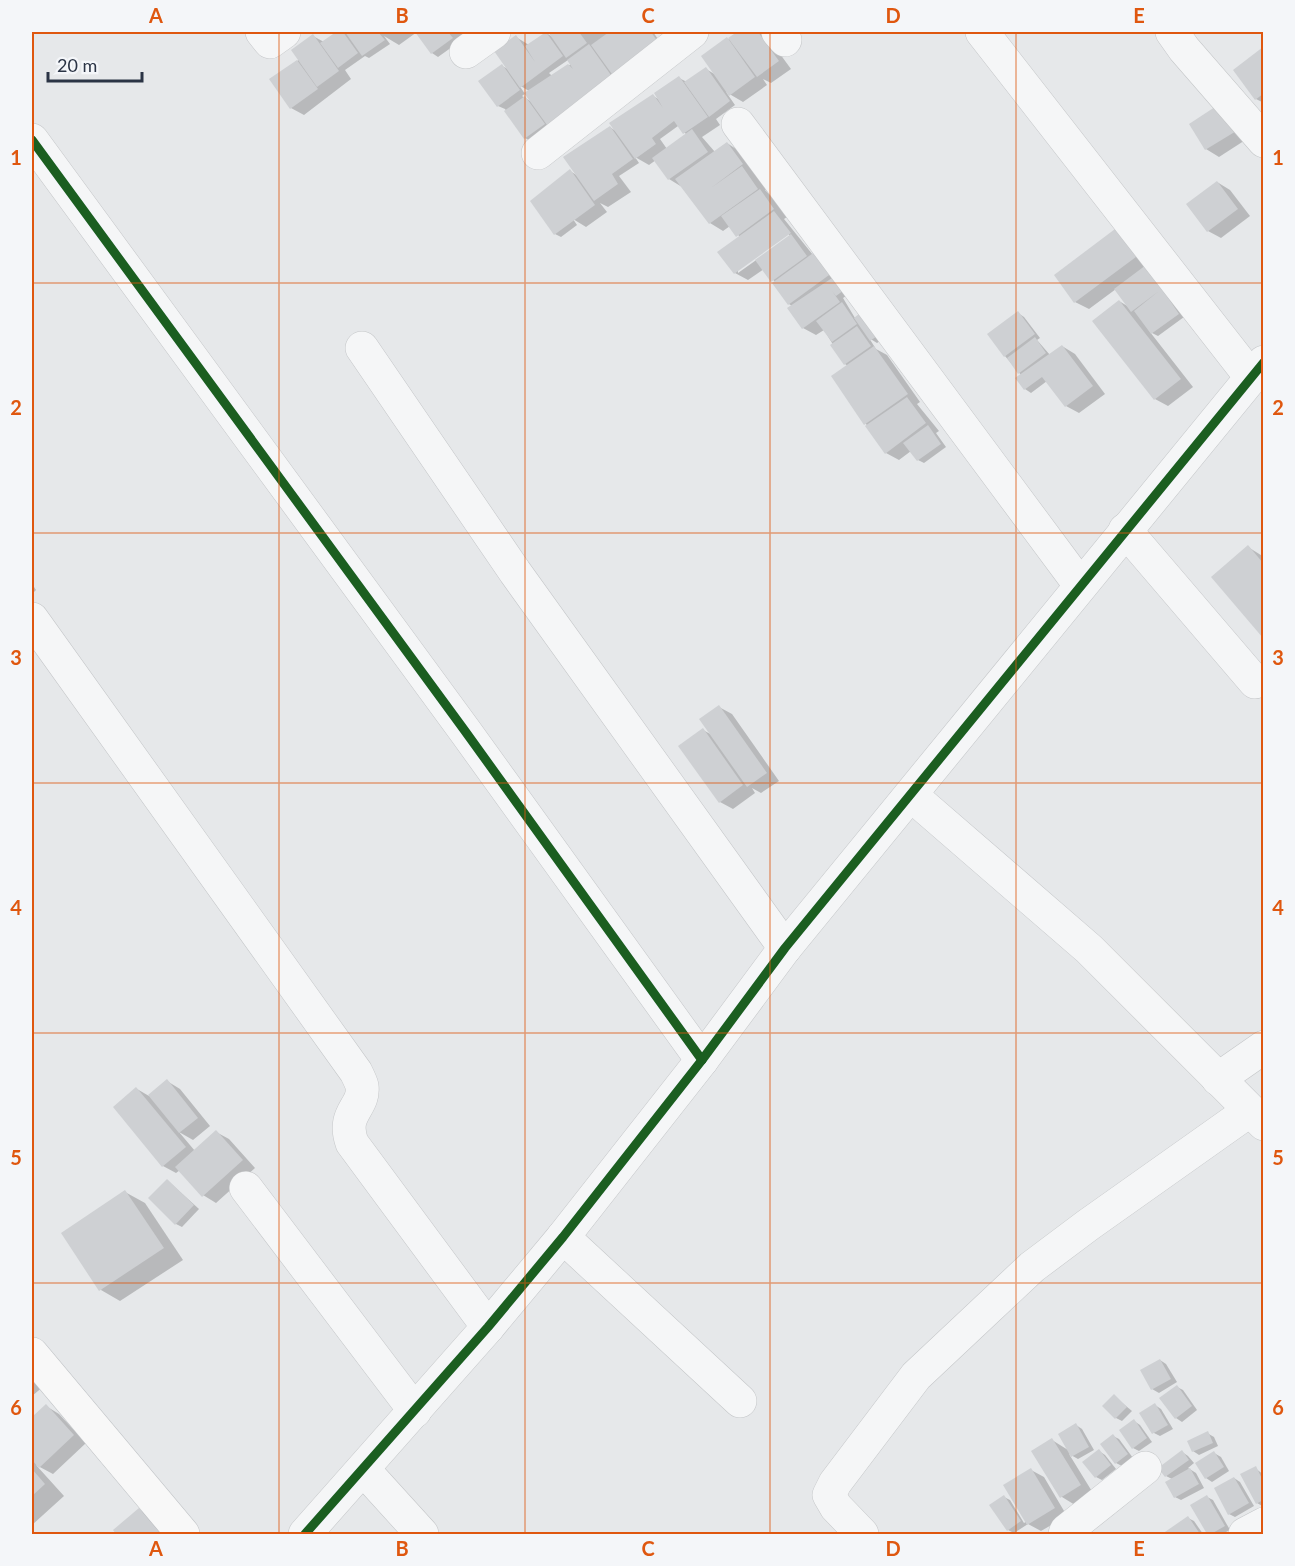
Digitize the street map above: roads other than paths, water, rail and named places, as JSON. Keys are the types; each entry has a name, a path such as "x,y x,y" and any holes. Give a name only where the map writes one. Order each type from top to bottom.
{"main road":[{"path":"32,1354 183,1534"}],"street":[{"path":"262,32 270,42 284,32"},
{"path":"466,52 494,32"},
{"path":"538,153 692,32"},
{"path":"305,1534 488,1327 563,1237 702,1060 785,948 1257,370 982,32"},
{"path":"1172,32 1263,141"},
{"path":"738,124 1080,585"},
{"path":"32,140 465,731 702,1060"},
{"path":"362,348 515,572 785,948"},
{"path":"1125,530 1255,682"},
{"path":"32,619 356,1072 362,1086 360,1098 349,1120 348,1131 352,1143 488,1327"},
{"path":"862,1534 836,1507 829,1495 835,1483 916,1376 1032,1267 1088,1225 1256,1117 1089,949 911,795"},
{"path":"1218,1079 1263,1047"},
{"path":"246,1188 415,1411"},
{"path":"563,1237 740,1401"},
{"path":"1065,1534 1145,1468"},
{"path":"363,1469 422,1534"},
{"path":"1245,1534 1263,1524"}]}
